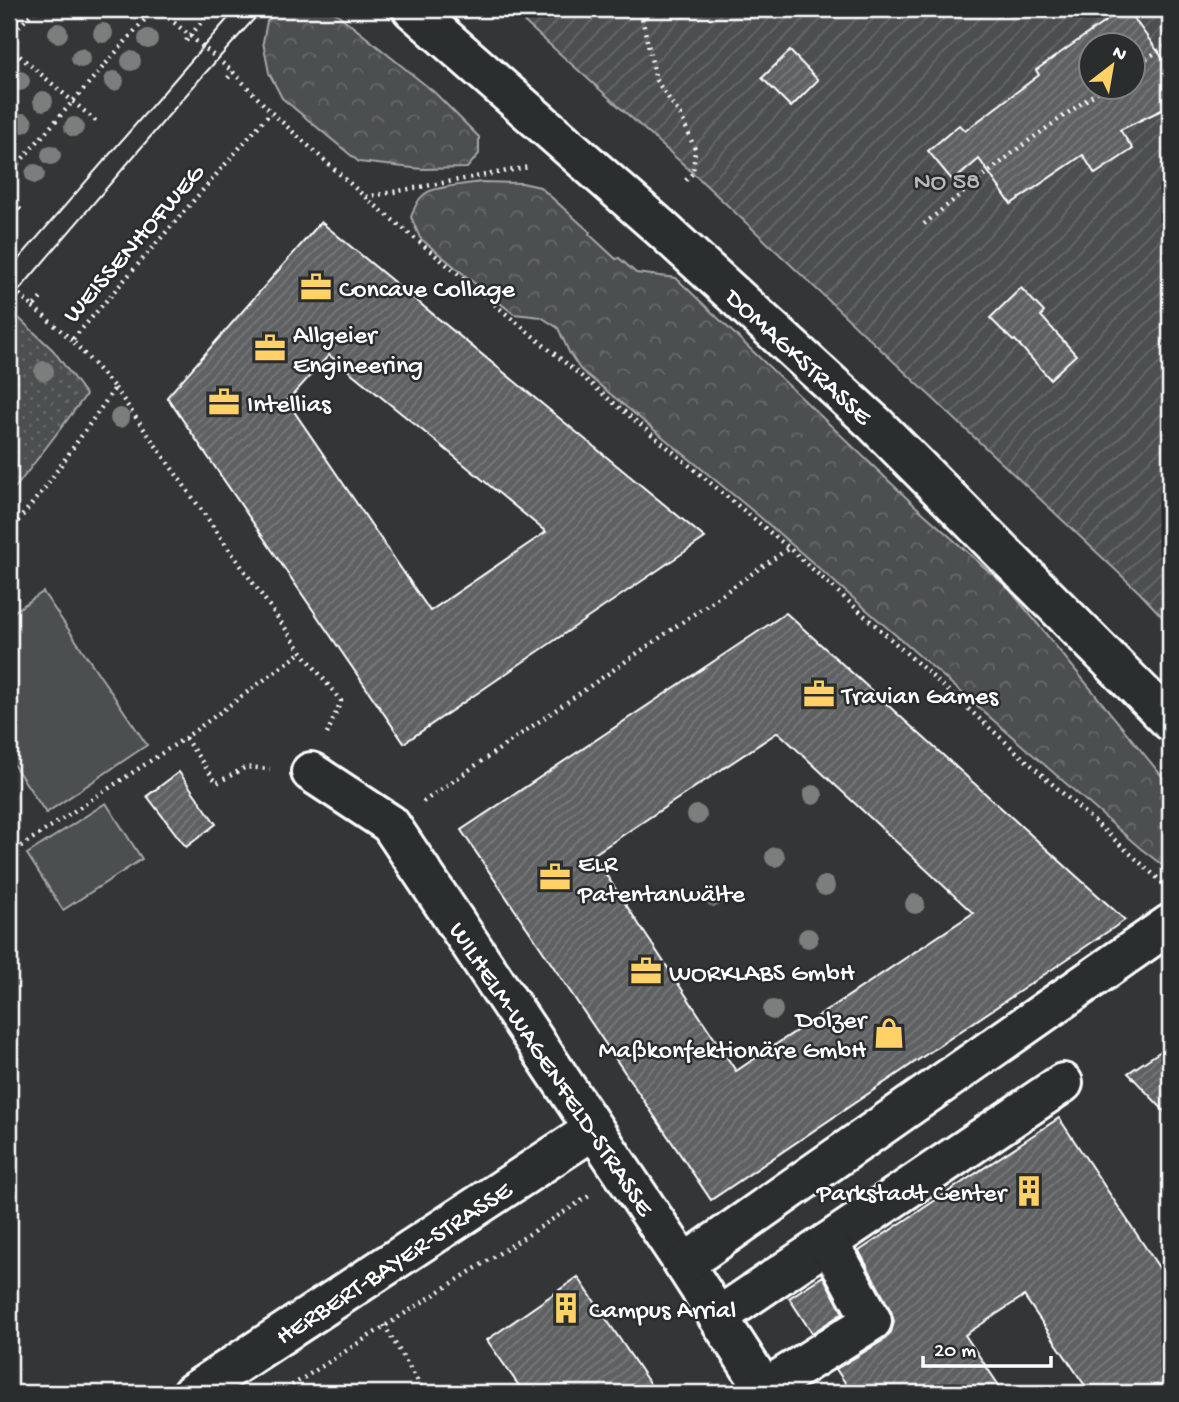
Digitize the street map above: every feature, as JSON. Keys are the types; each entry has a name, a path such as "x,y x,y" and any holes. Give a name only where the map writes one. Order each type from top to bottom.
{"street":[{"name":"DOMAGKSTRASSE","path":"412,9 642,211 876,425 1170,721"},
{"name":"WILHELM-WAGENFELD-STRASSE","path":"311,772 390,824 766,1391"},
{"path":"684,1264 1170,924"},
{"path":"718,1317 1063,1083"},
{"name":"HERBERT-BAYER-STRASSE","path":"192,1393 593,1130"},
{"path":"766,1391 872,1321 827,1243"}],"path":[{"path":"9,37 36,9"},
{"path":"9,174 156,9 233,72 271,112 365,197 789,548 1170,889"},
{"path":"186,41 212,9"},
{"path":"652,9 642,18 656,80 681,116 695,149 693,173 683,183"},
{"path":"1148,57 1170,44"},
{"path":"9,47 97,122"},
{"path":"228,78 233,72"},
{"path":"924,224 1020,146 1083,102"},
{"name":"WEISSENHOFWEG","path":"271,112 72,340 115,388 302,652 341,701 311,772"},
{"path":"365,197 531,166"},
{"path":"218,174 225,179"},
{"path":"9,199 21,210"},
{"path":"9,285 72,340"},
{"path":"33,307 43,296"},
{"path":"9,532 44,489 115,388"},
{"path":"390,824 789,548"},
{"path":"9,854 185,738 302,652"},
{"path":"185,738 217,783 246,767 311,772"},
{"path":"9,880 15,892 9,897"},
{"path":"280,1393 622,1174"},
{"path":"360,1282 425,1393"}],"green space":[{"path":"279,9 324,9 336,13 434,92 479,137 479,154 467,168 422,169 359,162 282,98 269,73 263,42 267,21"},
{"name":"NO 58","path":"510,9 1170,9 1170,625 1139,592 693,173"},
{"path":"481,182 522,183 540,187 616,259 619,258 636,273 676,278 912,503 1010,590 1170,786 1170,871 1140,848 759,516 580,369 558,328 541,317 514,314 420,238 411,217 423,195 436,189"},
{"path":"9,309 53,350 86,395 16,487 9,489"},
{"path":"43,592 147,745 46,813 9,758 9,615"},
{"path":"106,803 142,859 63,910 27,854"}],"building":[{"path":"1123,9 1127,9 1144,32 1090,32"},
{"path":"1148,38 1164,60 1170,74 1170,106 1120,130 1133,149 1095,174 1083,155 1011,204 979,159 953,181 928,151 959,125 965,131 1039,75 1036,70 1078,41 1078,102 1148,102"},
{"path":"790,51 818,80 791,107 762,78"},
{"path":"321,222 705,538 404,743 167,397","holes":["329,355 546,532 430,611 287,401"]},
{"path":"1021,288 1044,312 1041,316 1076,355 1050,379 1015,340 990,318"},
{"path":"786,613 1125,920 711,1200 461,830","holes":["778,732 973,913 736,1071 593,855"]},
{"path":"179,772 216,824 186,847 147,796"},
{"path":"1170,1045 1170,1117 1128,1073"},
{"name":"Parkstadt Center","path":"1059,1118 1170,1284 1170,1393 1090,1393 1024,1296 965,1335 1004,1393 852,1393 836,1369 884,1340 891,1332 894,1322 891,1311 859,1251"},
{"path":"823,1276 843,1313 812,1333 789,1298"},
{"name":"Campus Arrial","path":"578,1277 656,1393 524,1393 487,1340"}],"tram line":[{"path":"9,270 236,9"},
{"path":"9,302 263,9"}],"place":[{"name":"Concave Collage","path":"316,287"},
{"name":"Allgeier Engineering","path":"270,348"},
{"name":"Intellias","path":"224,402"},
{"name":"Travian Games","path":"819,694"},
{"name":"ELR Patentanwälte","path":"555,877"},
{"name":"WORKLABS GmbH","path":"646,971"},
{"name":"Dolzer Maßkonfektionäre GmbH","path":"889,1033"},
{"name":"Parkstadt Center","path":"1029,1191"},
{"name":"Campus Arrial","path":"566,1308"}]}
